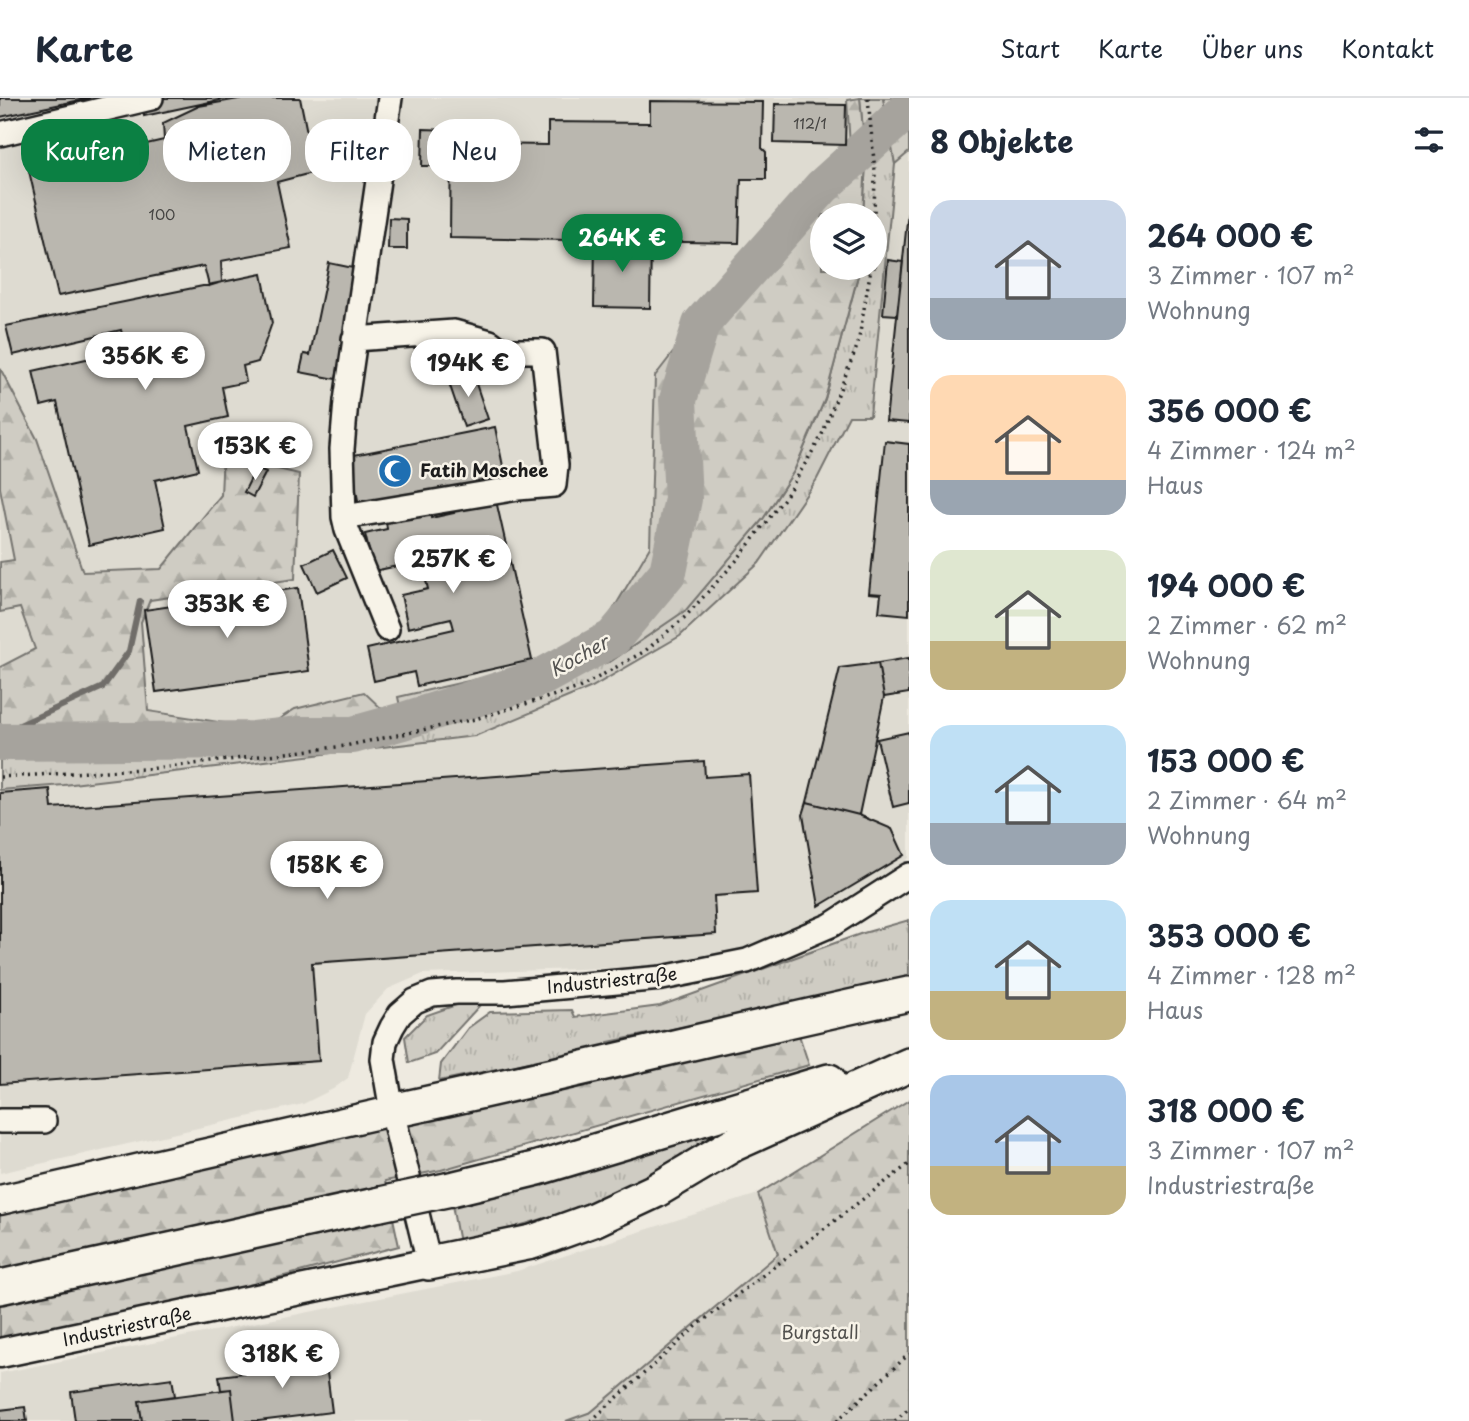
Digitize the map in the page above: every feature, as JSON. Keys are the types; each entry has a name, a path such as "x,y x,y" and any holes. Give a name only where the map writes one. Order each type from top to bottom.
{"highway":[{"path":"392,1111 909,994"},
{"path":"0,1287 451,1189 551,1164 909,1056"},
{"path":"429,1264 531,1242 593,1220 656,1191 734,1144 909,1065"}],"main road":[{"path":"0,1200 392,1111"},
{"name":"Industriestraße","path":"0,1353 429,1264"}],"street":[{"path":"0,134 151,98"},
{"path":"387,629 347,530 344,517 342,449 354,339 390,98"},
{"path":"344,517 518,488 554,485 556,465 542,351 502,351 490,342 454,332 354,339"},
{"name":"Industriestraße","path":"429,1264 392,1111 383,1059 385,1042 400,1014 415,1001 432,994 505,992 662,978 747,961 831,925 909,875"},
{"path":"0,1121 44,1121"}],"path":[{"path":"868,98 875,172 874,203"},
{"path":"0,777 160,768 345,747 475,719 579,688 645,651 685,617 737,560 786,496 821,437 858,344 870,280"},
{"path":"591,1421 699,1324 909,1164"},
{"path":"837,1421 909,1354"},
{"path":"895,1421 909,1408"}],"shaded area":[{"path":"0,98 909,98 909,858 815,918 744,952 671,966 423,974 388,989 365,1014 348,1078 303,1104 0,1173"},
{"path":"758,1194 778,1253 591,1412 566,1421 0,1421 0,1373 517,1271"}],"green space":[{"path":"860,98 883,98 886,113 863,131"},
{"path":"860,98 866,161 864,203 810,203 810,280 857,280 825,399 794,471 763,519 686,610 611,661 404,726 398,697 587,654 650,547 655,376 801,187 850,146 847,100"},
{"path":"883,98 909,98 909,152 895,164"},
{"path":"891,141 895,164 887,245 887,203 864,203 866,161"},
{"path":"857,280 883,280 870,416 849,416 817,479 759,563 680,636 592,687 475,736 64,785 0,790 0,759 63,755 150,756 356,740 611,661 685,610 763,519 794,471 825,399"},
{"path":"425,338 475,346 474,369 444,379 438,352 418,346"},
{"path":"0,368 37,439 83,572 161,569 221,495 224,432 255,425 265,466 299,474 295,579 150,600 141,622 148,711 263,729 295,709 364,692 401,727 356,740 149,756 63,755 0,759 0,667 35,649 20,608 0,612 0,562 14,560 0,488"},
{"path":"909,920 909,981 608,1042 608,1046 439,1081 441,1064 468,1028 490,1012 572,1010 575,1017 660,1006 860,934"},
{"path":"456,1005 480,1005 435,1054 409,1063 405,1037 427,1015"},
{"path":"798,1032 809,1065 441,1170 385,1181 399,1246 154,1310 0,1341 0,1213 356,1134 490,1098"},
{"name":"Burgstall","path":"909,1100 909,1421 566,1421 591,1412 778,1254 758,1194"},
{"path":"720,1130 645,1180 577,1209 459,1243 452,1205 486,1199"}],"building":[{"path":"0,98 90,98 0,117"},
{"path":"141,98 229,98 144,116"},
{"path":"244,98 300,98 305,123 305,175 291,178 291,119 171,119 199,106"},
{"path":"650,101 763,102 762,148 766,152 766,179 741,179 739,243 450,238 450,182 521,182 521,145 548,145 548,122 650,123"},
{"path":"775,104 846,105 845,145 774,143"},
{"path":"423,129 427,129 427,166 422,166"},
{"path":"163,140 163,182 277,182 291,248 221,261 222,282 209,286 204,266 58,296 32,182 149,182 149,143"},
{"path":"909,202 909,423 886,421"},
{"path":"389,218 407,219 407,249 388,249"},
{"path":"595,240 651,241 650,308 594,307"},
{"path":"888,260 903,262 897,315 883,314"},
{"path":"329,263 358,269 336,379 300,372 304,354 310,355"},
{"path":"262,274 272,323 258,362 243,366 246,382 222,387 228,417 188,426 198,470 155,480 165,528 89,545 57,402 41,406 33,371 126,350 121,330 13,355 6,326"},
{"path":"472,372 488,419 464,427 448,380"},
{"path":"495,427 506,481 360,510 349,456"},
{"path":"885,441 909,444 909,615 879,612 881,594 869,593"},
{"path":"256,468 266,472 253,497 244,492"},
{"path":"495,496 532,660 417,686 414,672 374,681 367,649 454,629 451,618 408,628 401,595 428,589 421,561 374,571 365,534 387,529 386,521 430,511 431,518 454,513 452,506"},
{"path":"333,550 347,578 317,592 304,564"},
{"path":"298,588 309,671 156,692 144,610"},
{"path":"909,658 909,693 884,697 878,663"},
{"path":"878,663 884,697 859,815 807,802 840,668"},
{"path":"909,732 909,803 893,807 877,739"},
{"path":"704,761 705,777 749,774 757,893 714,896 716,934 312,963 319,1061 0,1084 0,793 50,789 52,808"},
{"path":"807,802 859,815 892,829 904,855 819,906 803,815"},
{"path":"324,1349 332,1412 259,1421 235,1421 231,1389 221,1390 219,1376 294,1367 292,1353"},
{"path":"172,1378 175,1396 139,1401 142,1421 75,1421 71,1392"},
{"path":"231,1389 235,1421 142,1421 139,1401"},
{"path":"25,1407 27,1421 0,1421 0,1410"}],"waterway":[{"name":"Kocher","path":"0,742 253,740 301,735 353,735 542,677 613,638 668,572 683,499 678,400 701,324 822,187 909,108"},
{"path":"0,734 103,687 129,651 140,601"}],"place":[{"name":"Fatih Moschee","path":"395,471"}]}
